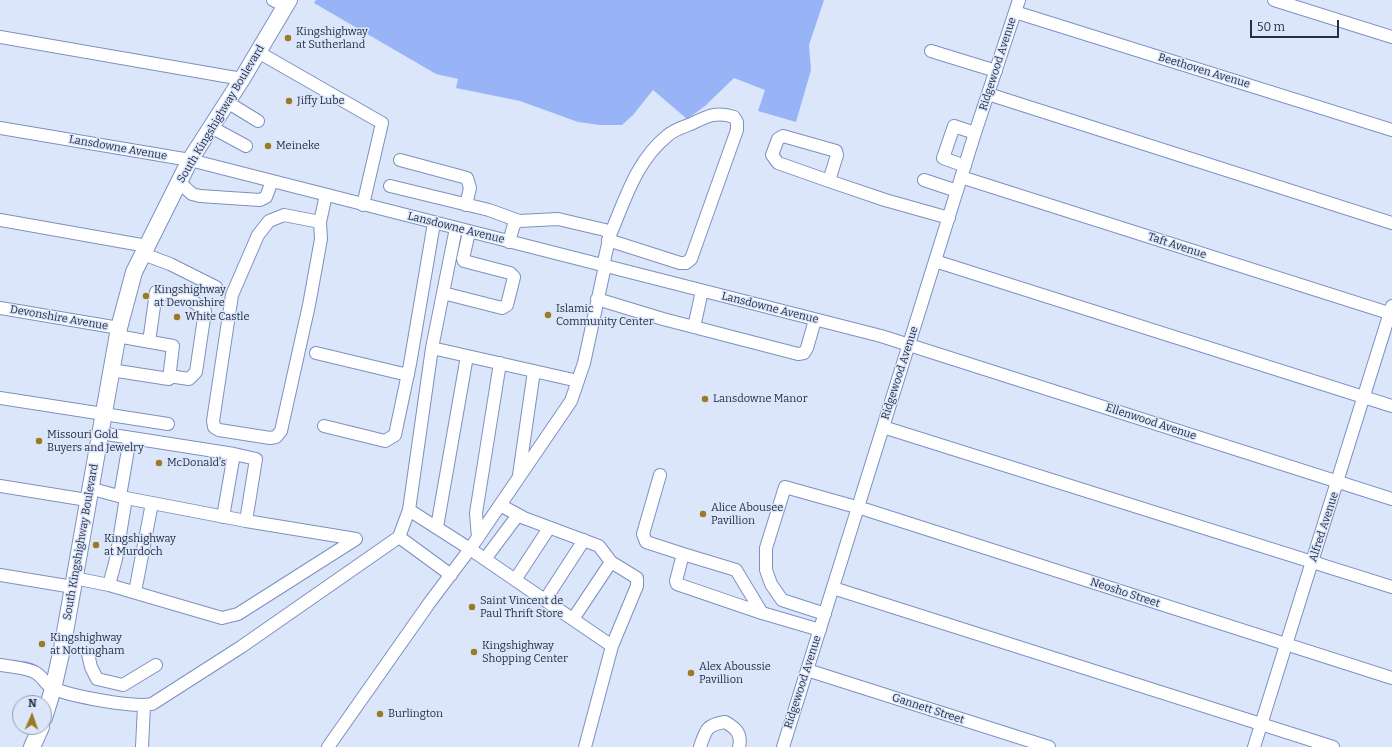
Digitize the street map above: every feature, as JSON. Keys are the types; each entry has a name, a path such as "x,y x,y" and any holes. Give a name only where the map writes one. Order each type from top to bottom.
{"main road":[{"name":"South Kingshighway Boulevard","path":"51,695 74,582 88,494 118,332 134,272 190,160 258,52 282,2"},
{"path":"32,747 37,735"}],"street":[{"name":"Ridgewood Avenue","path":"782,747 834,588 975,133 1019,0"},
{"path":"1274,0 1392,37"},
{"name":"Beethoven Avenue","path":"1015,12 1392,130"},
{"path":"0,37 242,79"},
{"path":"931,51 996,71"},
{"path":"258,52 382,123 363,205"},
{"path":"988,94 1392,223"},
{"path":"227,102 258,122"},
{"path":"328,747 478,538 571,401 584,363 609,238 636,172 651,150 668,135 713,115 722,113 734,117 737,122 737,130 691,259 686,263 680,263 609,238 604,230 558,220 519,221 466,205 390,186"},
{"path":"211,126 246,146"},
{"name":"Taft Avenue","path":"975,133 954,126 943,158 963,171 1391,311"},
{"name":"Lansdowne Avenue","path":"0,128 190,160 815,320 909,346"},
{"path":"829,181 837,156 836,151 784,136 778,139 772,155 774,160 778,163 829,181 949,218"},
{"path":"400,160 467,178 470,188 466,205"},
{"path":"924,180 957,191"},
{"path":"179,182 192,194 200,196 260,200 266,197 272,182"},
{"path":"320,222 284,215 269,221 258,235 232,295 213,421 214,427 219,430 270,438 276,437 281,432 309,305 321,239 320,222 326,195"},
{"path":"0,220 145,250 216,287"},
{"path":"509,242 514,224 519,221"},
{"path":"324,426 385,441 395,435 408,375 434,223"},
{"path":"0,665 36,673 53,689 144,706 160,699 241,647 399,537 409,510 432,348 456,228"},
{"path":"443,293 502,308 507,305 514,277 510,273 464,261 463,259 469,232"},
{"path":"935,262 1392,406"},
{"path":"694,327 702,291"},
{"path":"111,370 169,380 169,376 189,379 196,372 205,311 195,302 182,296 156,292 149,342"},
{"path":"597,299 694,327 798,354 804,353 807,348 815,320"},
{"name":"Devonshire Avenue","path":"0,308 118,332 149,342 173,346 169,376"},
{"name":"Alfred Avenue","path":"1254,747 1365,398 1391,311"},
{"name":"Ellenwood Avenue","path":"909,346 1392,499"},
{"path":"432,348 578,381"},
{"path":"316,353 408,375"},
{"path":"437,527 467,356"},
{"path":"478,538 476,513 500,363"},
{"path":"519,477 534,371"},
{"path":"0,398 168,424"},
{"path":"883,427 1392,587"},
{"path":"100,433 234,454 256,459 246,521"},
{"path":"109,585 116,559 130,438"},
{"path":"223,517 234,454"},
{"path":"660,475 643,534 646,542 736,570 762,613"},
{"path":"0,486 123,497 223,517 356,539 238,614 222,618 109,585 0,575"},
{"name":"Neosho Street","path":"825,614 782,600 778,596 766,570 766,548 786,487 859,508 1392,678"},
{"path":"135,592 152,503"},
{"path":"500,505 518,515 549,528 599,546 611,562 637,578 636,586 612,646 586,747"},
{"path":"409,510 485,559 612,646"},
{"path":"485,559 518,515"},
{"path":"515,580 549,528"},
{"path":"399,537 450,575"},
{"path":"544,600 584,540"},
{"path":"683,554 676,581 677,584 762,613 820,630"},
{"path":"573,619 611,562"},
{"path":"834,588 1333,747"},
{"path":"88,654 91,667 97,680 123,685 156,665"},
{"name":"Gannett Street","path":"807,670 1049,747"},
{"path":"142,747 144,706"},
{"path":"700,747 706,731 713,724 725,722 736,728 740,740 739,747"}],"shaded area":[{"path":"316,0 824,0 809,45 811,70 796,122 758,111 765,90 734,78 705,106 687,119 653,90 633,115 622,125 600,125 578,122 520,101 456,88 458,79 436,74 314,3"}],"place":[{"name":"Kingshighway at Sutherland","path":"288,38"},
{"name":"Jiffy Lube","path":"289,101"},
{"name":"Meineke","path":"268,146"},
{"name":"Kingshighway at Devonshire","path":"146,296"},
{"name":"Islamic Community Center","path":"548,315"},
{"name":"White Castle","path":"177,317"},
{"name":"Lansdowne Manor","path":"705,399"},
{"name":"Missouri Gold Buyers and Jewelry","path":"39,441"},
{"name":"McDonald's","path":"159,463"},
{"name":"Alice Abousee Pavillion","path":"703,514"},
{"name":"Kingshighway at Murdoch","path":"96,545"},
{"name":"Saint Vincent de Paul Thrift Store","path":"472,607"},
{"name":"Kingshighway at Nottingham","path":"42,644"},
{"name":"Kingshighway Shopping Center","path":"474,652"},
{"name":"Alex Aboussie Pavillion","path":"691,673"},
{"name":"Burlington","path":"380,714"}]}
